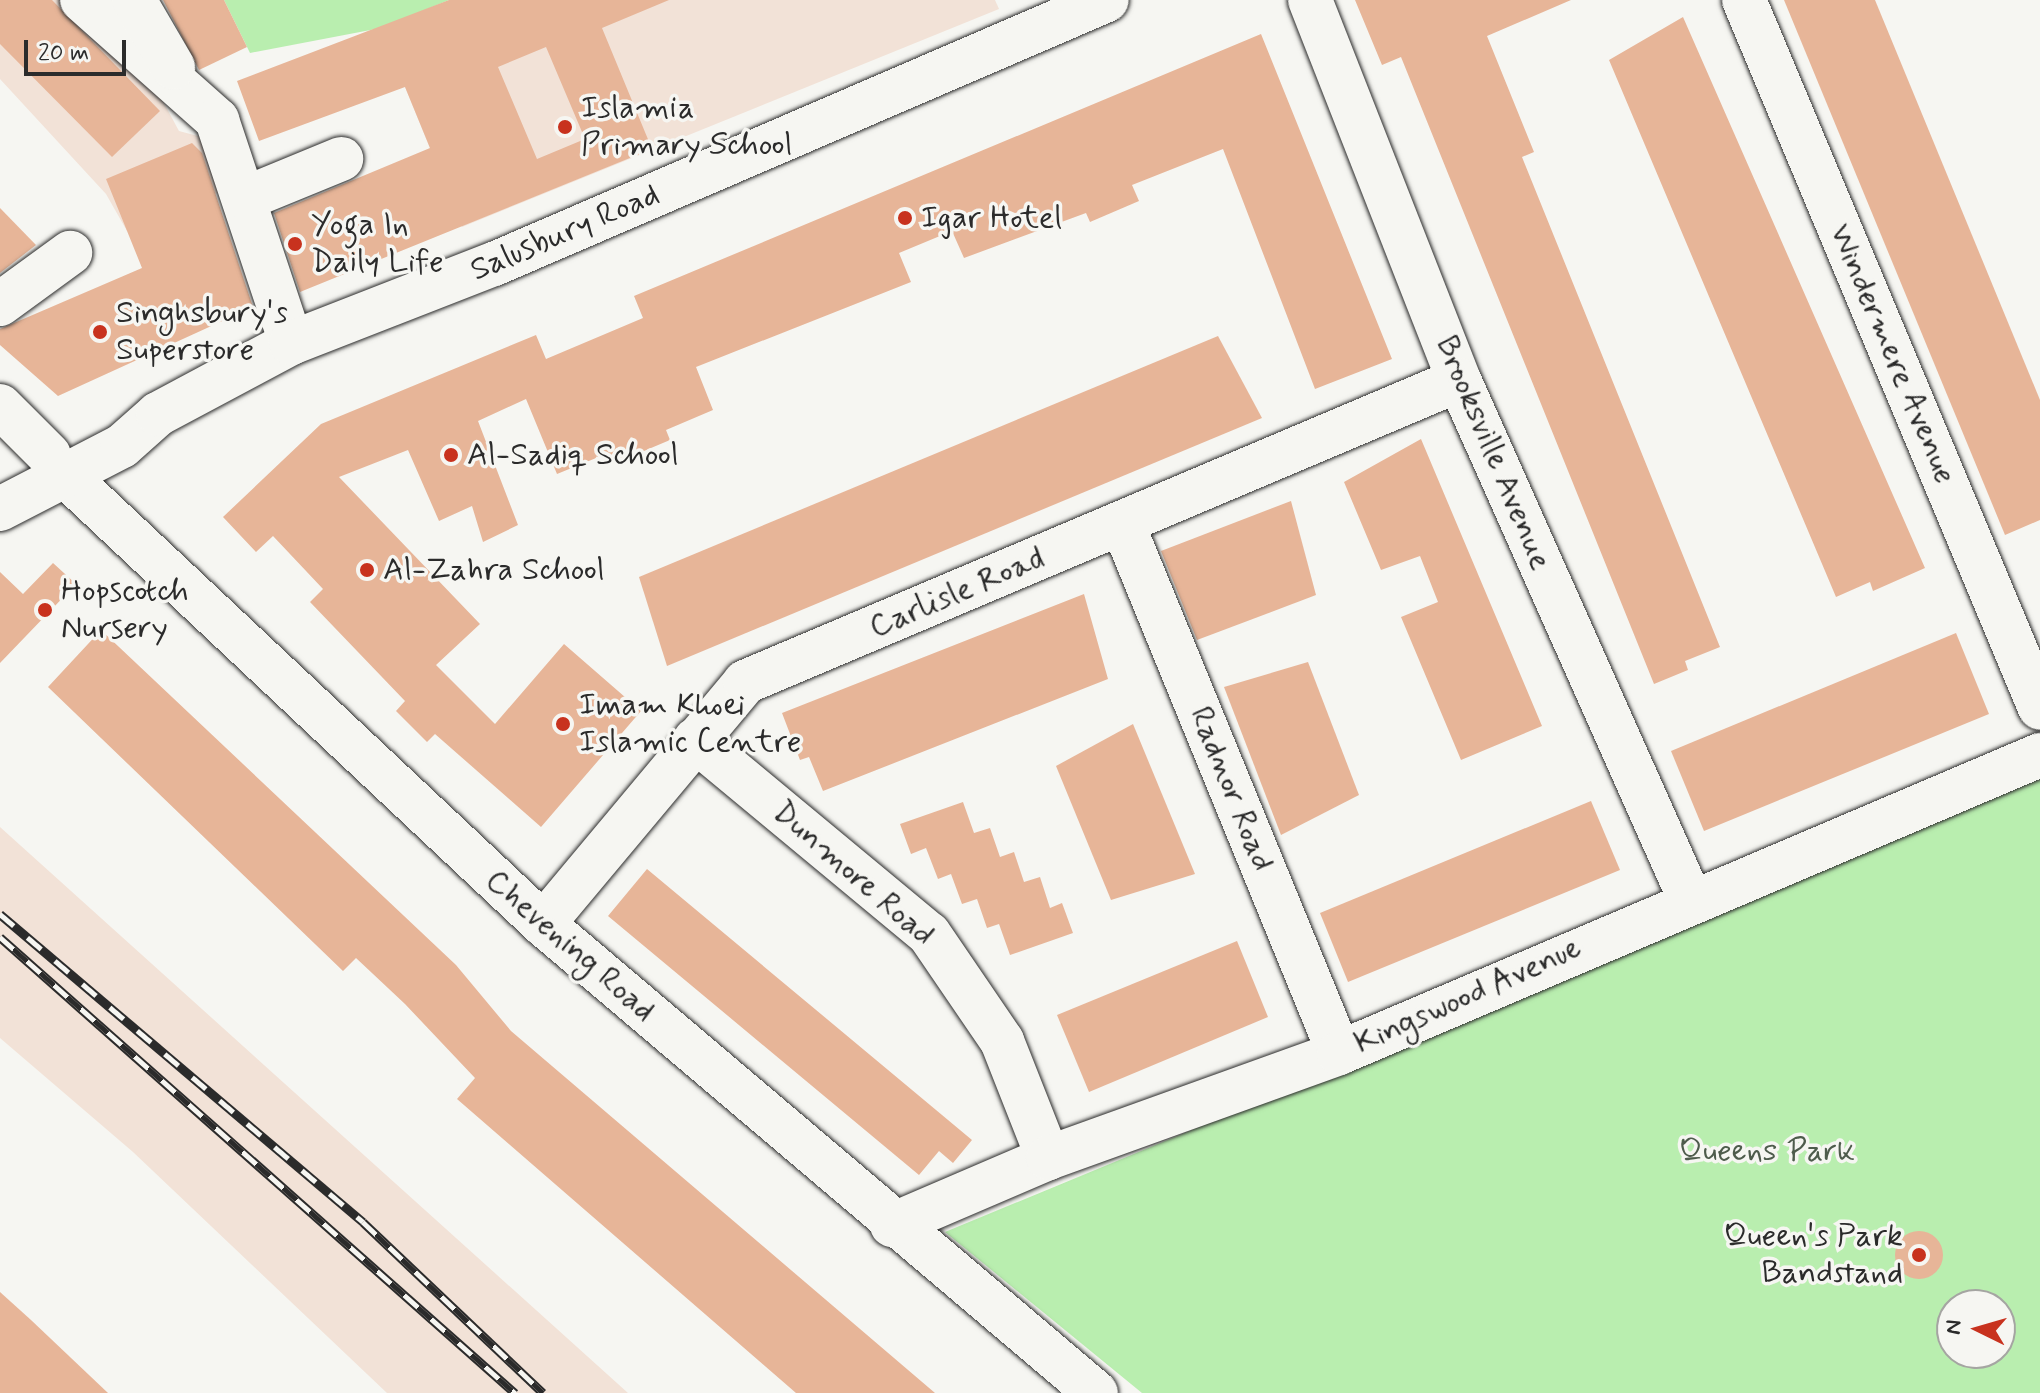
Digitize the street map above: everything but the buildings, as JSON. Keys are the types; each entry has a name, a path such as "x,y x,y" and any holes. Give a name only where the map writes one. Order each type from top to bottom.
{"street":[{"path":"82,0 156,71 185,86"},
{"path":"134,0 185,86 217,120 246,198 291,343"},
{"name":"Salusbury Road","path":"57,466 133,440 158,414 291,343 494,264 1107,0"},
{"name":"Brooksville Avenue","path":"1310,0 1459,380 1690,899"},
{"name":"Windermere Avenue","path":"1744,0 2040,708"},
{"path":"246,198 341,159"},
{"path":"0,304 70,253"},
{"name":"Carlisle Road","path":"543,924 745,682 1123,525 1459,380"},
{"name":"Chevening Road","path":"0,406 57,466 543,924 892,1225 1096,1393"},
{"path":"0,484 57,466"},
{"path":"0,509 57,466"},
{"name":"Radnor Road","path":"1123,525 1339,1053"},
{"name":"Dunmore Road","path":"695,740 929,934 1002,1041 1048,1158"},
{"name":"Kingswood Avenue","path":"892,1225 1048,1158 1339,1053 1690,899 2040,755"}],"shaded area":[{"path":"0,0 108,0 179,131 205,138 227,189 127,231 106,194 0,79"},
{"name":"Islamia Primary School","path":"450,0 995,0 999,9 462,227 381,28"},
{"path":"0,827 628,1393 387,1393 133,1152 0,1038"}],"green space":[{"path":"224,0 449,0 381,28 250,53"},
{"name":"Queens Park","path":"2040,779 2040,1393 1142,1393 945,1232"}],"railway":[{"path":"0,914 363,1222 543,1393"},
{"path":"0,937 515,1393"}],"place":[{"name":"Islamia Primary School","path":"565,127"},
{"name":"Igar Hotel","path":"905,218"},
{"name":"Yoga In Daily Life","path":"295,244"},
{"name":"Singhsbury's Superstore","path":"100,332"},
{"name":"Al-Sadiq School","path":"451,455"},
{"name":"Al-Zahra School","path":"367,570"},
{"name":"Hopscotch Nursery","path":"45,610"},
{"name":"Imam Khoei Islamic Centre","path":"563,724"},
{"name":"Queen's Park Bandstand","path":"1919,1255"}]}
